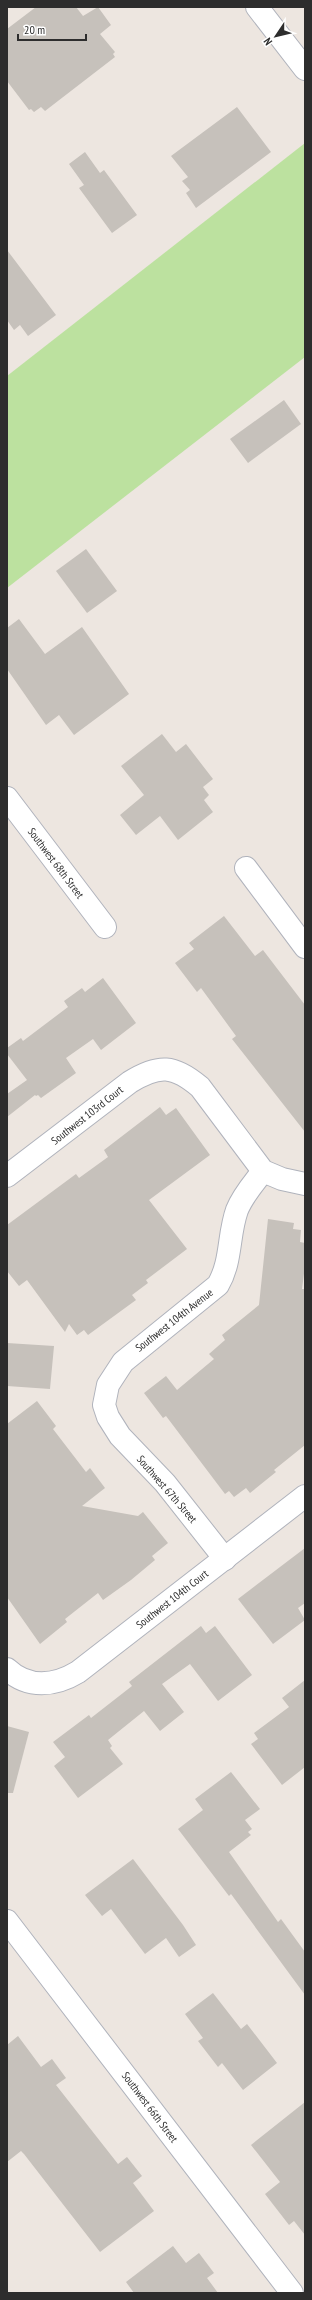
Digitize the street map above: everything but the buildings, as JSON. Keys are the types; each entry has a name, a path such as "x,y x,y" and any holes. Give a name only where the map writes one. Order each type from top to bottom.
{"street":[{"path":"257,7 305,69"},
{"name":"Southwest 68th Street","path":"7,798 104,927"},
{"path":"246,868 305,947"},
{"name":"Southwest 103rd Court","path":"7,1176 130,1082 152,1071 164,1068 174,1070 188,1076 200,1087 263,1171"},
{"path":"263,1171 282,1179 305,1184"},
{"name":"Southwest 104th Avenue","path":"104,1396 108,1385 123,1362 218,1285 226,1272 230,1258 232,1230 238,1210 244,1196 263,1171"},
{"name":"Southwest 67th Street","path":"104,1396 104,1405 114,1427 165,1483 225,1559"},
{"name":"Southwest 104th Court","path":"7,1669 19,1678 31,1683 52,1683 78,1672 305,1496"},
{"name":"Southwest 66th Street","path":"7,1921 292,2293"}],"green space":[{"path":"305,143 305,357 7,588 7,376"}]}
